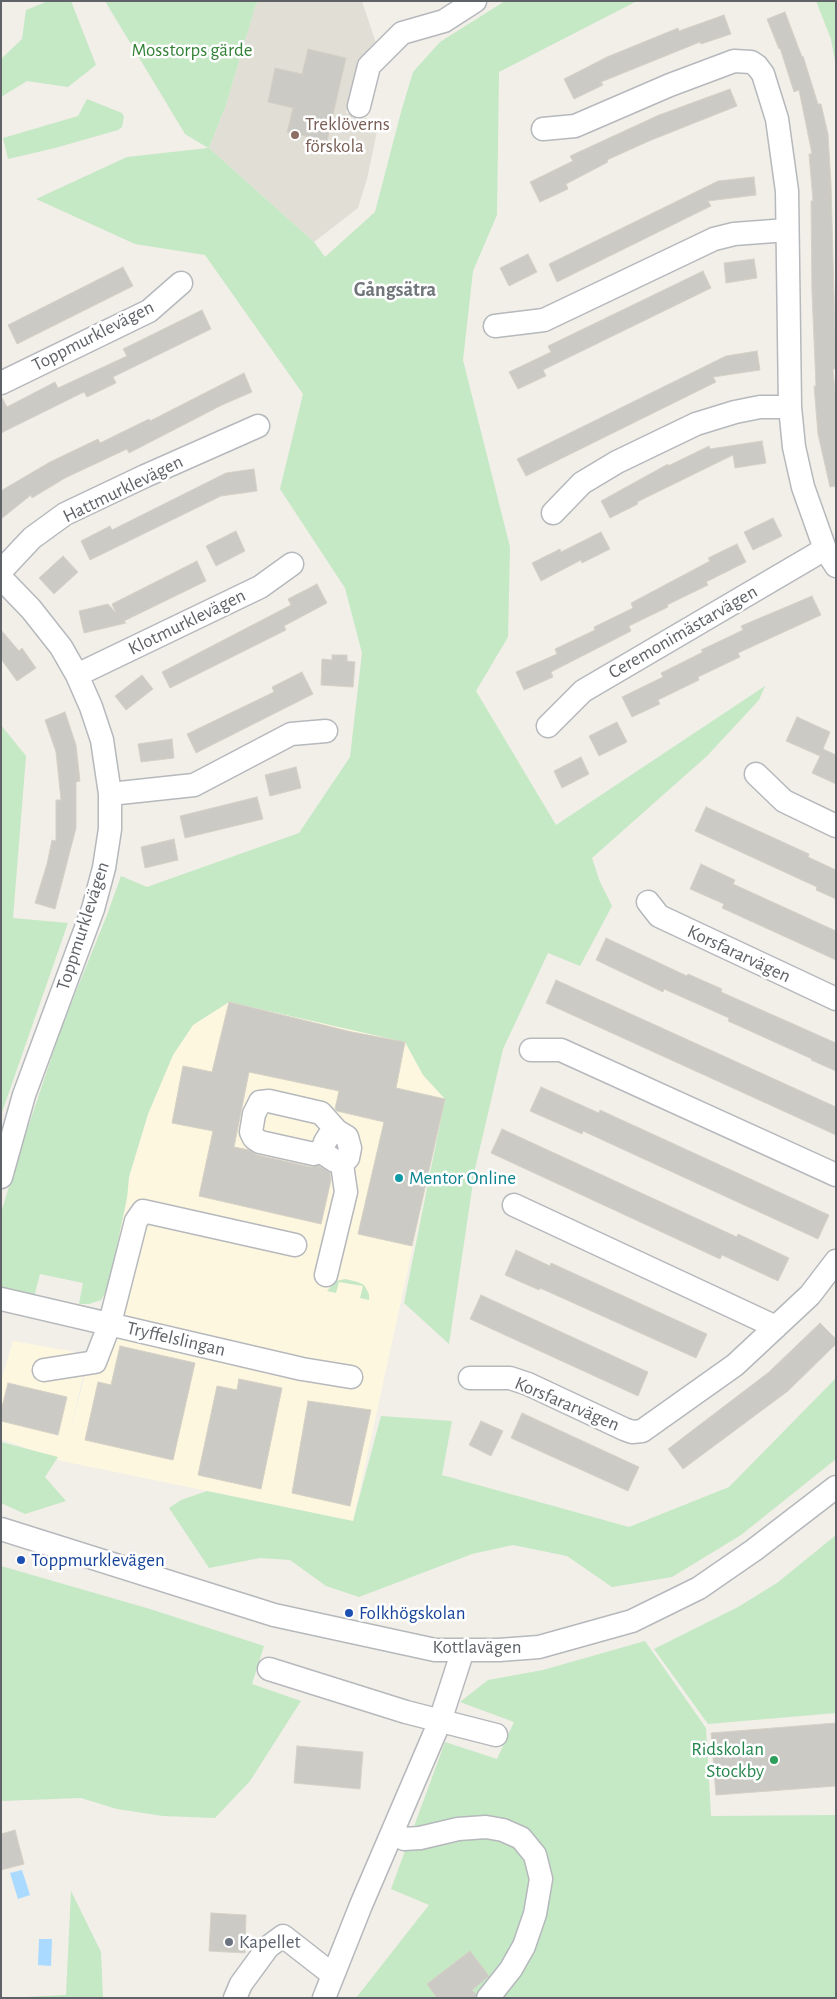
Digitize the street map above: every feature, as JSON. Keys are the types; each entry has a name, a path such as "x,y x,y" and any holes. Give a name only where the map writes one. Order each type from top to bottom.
{"street":[{"path":"359,106 369,66 402,34 444,21 475,1"},
{"name":"Ceremonimästarvägen","path":"543,128 575,126 670,84 734,61 751,62 763,74 777,118 787,191 790,407 794,447 803,487 831,557 583,691 548,726"},
{"path":"496,326 544,320 714,240 734,234 787,230"},
{"name":"Toppmurklevägen","path":"1,383 149,311 181,282"},
{"path":"553,513 582,483 616,462 696,424 743,410 760,407 790,407"},
{"name":"Hattmurklevägen","path":"1,571 32,538 65,514 258,426"},
{"name":"Klotmurklevägen","path":"77,675 260,587 292,564"},
{"name":"Toppmurklevägen","path":"1,578 31,609 61,647 77,675 92,707 102,740 110,794 110,829 104,868 92,909 24,1095 1,1176"},
{"path":"110,794 194,785 291,734 326,730"},
{"path":"756,774 784,801 836,826"},
{"name":"Korsfararvägen","path":"648,902 660,916 836,999"},
{"path":"531,1050 561,1050 836,1175"},
{"path":"323,1149 314,1154 260,1142 254,1138 251,1132 254,1114 260,1102 268,1101 321,1114 347,1137 350,1148 348,1158 342,1164"},
{"path":"338,1131 330,1134 323,1149 326,1155 342,1164"},
{"path":"326,1275 346,1192 342,1164"},
{"path":"514,1205 776,1327"},
{"path":"44,1370 95,1362 110,1323 136,1221 143,1211 296,1245"},
{"name":"Korsfararvägen","path":"470,1378 510,1378 528,1384 624,1429 632,1432 642,1431 735,1365 810,1294 836,1261"},
{"name":"Tryffelslingan","path":"1,1299 302,1368 351,1377"},
{"name":"Kottlavägen","path":"1,1529 274,1615 435,1650 464,1650 539,1646 632,1621 699,1588 754,1550 836,1487"},
{"path":"324,1998 360,1905 440,1721 464,1650"},
{"path":"268,1669 406,1712 496,1735"},
{"path":"393,1831 404,1839 420,1838 458,1829 486,1827 503,1830 521,1838 536,1855 541,1879 535,1914 524,1946 511,1969 488,1998"},
{"path":"235,1998 241,1984 268,1948 283,1936 333,1975"}],"shaded area":[{"name":"Treklöverns förskola","path":"260,1 362,1 377,46 360,61 346,113 379,122 367,179 358,208 314,242 209,148 226,105 256,4"},
{"path":"229,1002 405,1042 423,1075 445,1099 353,1521 62,1461 1,1439 1,1381 13,1341 88,1354 70,1432 108,1288 127,1198 129,1177 148,1114 173,1055 193,1025"}],"green space":[{"path":"48,1 71,1 96,65 68,87 27,81 1,97 1,59 22,39 26,10"},
{"name":"Mosstorps gärde","path":"105,1 260,1 256,4 226,105 209,148 314,242 325,257 375,212 413,72 440,42 505,1 637,1 499,72 497,215 473,271 463,360 510,547 508,637 476,691 556,825 765,686 759,700 707,756 592,858 600,882 612,906 580,966 548,953 503,1049 475,1169 449,1344 404,1303 445,1099 423,1075 405,1042 229,1002 193,1025 173,1055 148,1114 129,1177 127,1198 108,1288 101,1300 89,1304 79,1304 83,1283 40,1274 34,1297 14,1293 1,1287 1,1213 62,1026 121,876 147,887 299,833 350,757 362,653 345,588 280,489 303,394 205,255 135,244 36,199 127,157 208,148 185,134"},
{"path":"816,1 836,1 836,67 831,39"},
{"path":"87,99 122,113 124,117 122,127 118,130 55,148 8,159 3,138 78,116"},
{"path":"1,725 26,756 13,918 68,923 1,1115"},
{"path":"345,1279 364,1285 369,1294 369,1300 360,1298 363,1286 339,1282 336,1293 327,1291 336,1281"},
{"path":"836,1378 836,1459 741,1535 672,1577 612,1587 567,1556 513,1545 472,1554 359,1597 326,1586 290,1560 260,1558 209,1568 169,1508 181,1500 207,1491 353,1521 381,1416 452,1421 442,1475 629,1527 729,1487"},
{"path":"1,1442 58,1457 45,1477 66,1501 25,1514 1,1503"},
{"path":"836,1535 836,1713 708,1724 654,1649 738,1607 777,1583"},
{"path":"1,1566 150,1609 264,1646 252,1684 301,1701 250,1781 215,1818 163,1816 117,1809 81,1798 1,1801"},
{"path":"645,1641 706,1728 711,1816 836,1815 836,1998 356,1998 429,1905 391,1889 445,1742 497,1759 514,1722 460,1702 488,1680 543,1670"},
{"path":"71,1891 101,1952 103,1998 1,1998 66,1995"}],"water":[{"path":"22,1870 30,1895 18,1899 10,1873"},
{"path":"39,1939 52,1939 51,1966 38,1965"}],"building":[{"path":"785,12 803,56 818,104 821,104 828,134 836,369 833,369 836,401 836,486 830,487 818,434 814,386 816,386 811,201 813,201 809,154 812,154 799,90 794,92 780,48 767,19"},
{"path":"724,15 731,34 701,44 700,42 601,82 603,85 574,99 564,79 607,57 678,28 679,31"},
{"path":"308,49 346,58 327,141 287,132 293,108 268,102 275,68 302,74"},
{"path":"730,89 737,106 607,160 608,162 566,184 568,189 540,202 530,182 573,161 570,156 659,115"},
{"path":"754,177 756,195 708,201 711,206 557,282 549,264 718,181"},
{"path":"528,254 537,272 509,286 500,268"},
{"path":"754,259 757,278 726,283 724,263"},
{"path":"123,267 133,286 17,344 8,325"},
{"path":"703,271 711,288 543,370 546,376 518,389 509,372 551,352 548,346"},
{"path":"202,310 211,329 113,377 116,383 87,397 84,392 1,433 1,396 7,407 55,382 58,388 127,356 123,349"},
{"path":"757,351 760,370 713,377 716,382 526,476 517,459 726,356"},
{"path":"244,373 252,392 222,405 129,453 127,449 65,478 32,498 31,495 1,519 1,491 4,489 50,462 98,439 100,443 149,419 150,421"},
{"path":"762,441 766,463 735,468 733,455 637,502 638,504 610,518 601,501 668,464 668,466 709,446 710,449"},
{"path":"254,469 257,491 221,496 90,560 81,541 110,526 112,530 226,473"},
{"path":"773,518 782,536 753,550 744,532"},
{"path":"236,531 245,551 216,566 206,546"},
{"path":"601,532 610,549 582,563 581,560 541,581 532,563 560,549 561,552"},
{"path":"737,544 746,562 706,582 708,585 667,605 668,607 629,626 631,631 551,672 553,677 524,690 516,672 557,654 555,649 595,630 594,627 633,608 631,603 710,561 708,558"},
{"path":"63,556 78,572 54,594 39,578"},
{"path":"197,561 206,581 124,621 126,623 84,633 79,611 108,604 116,613 112,604"},
{"path":"317,584 327,603 284,626 286,630 170,688 162,672 291,605 288,599"},
{"path":"812,596 821,615 738,653 740,657 698,677 699,680 658,700 660,704 632,717 622,697 663,677 661,673 703,652 701,650 743,630 741,626"},
{"path":"1,630 19,651 22,648 36,668 17,681 1,659"},
{"path":"332,655 347,655 347,661 355,662 353,687 321,685 322,659 332,660"},
{"path":"302,672 313,694 196,753 187,734 274,692 272,687"},
{"path":"142,675 153,689 126,710 115,696"},
{"path":"65,712 76,745 80,781 76,782 76,828 55,909 35,903 52,840 56,841 56,800 61,800 56,752 45,720"},
{"path":"797,717 830,732 823,749 836,755 836,784 812,773 820,756 786,741"},
{"path":"617,722 627,742 599,756 589,736"},
{"path":"172,739 174,758 141,762 138,744"},
{"path":"581,757 589,774 562,788 554,771"},
{"path":"296,767 301,788 270,796 265,775"},
{"path":"257,797 263,819 185,838 180,816"},
{"path":"706,807 809,854 808,857 836,870 836,899 816,890 817,887 695,831"},
{"path":"174,839 178,860 145,868 141,847"},
{"path":"701,864 735,880 733,884 836,931 836,960 722,908 724,904 690,889"},
{"path":"606,938 687,976 688,974 722,989 721,992 836,1043 836,1071 728,1021 729,1018 664,989 663,992 596,960"},
{"path":"556,980 836,1107 836,1135 546,1003"},
{"path":"229,1002 352,1032 405,1042 396,1088 445,1099 412,1246 358,1234 384,1122 337,1111 335,1109 339,1091 249,1072 234,1147 249,1150 257,1155 311,1167 319,1166 330,1173 331,1180 321,1224 199,1196 213,1131 172,1123 183,1066 212,1072"},
{"path":"541,1087 599,1113 600,1110 829,1215 818,1239 583,1131 582,1134 530,1111"},
{"path":"502,1129 737,1237 738,1234 789,1258 778,1281 722,1255 720,1259 491,1153"},
{"path":"516,1250 550,1266 551,1263 707,1334 696,1358 540,1288 539,1290 505,1275"},
{"path":"481,1295 648,1372 638,1396 470,1319"},
{"path":"820,1323 836,1339 836,1344 788,1391 683,1469 668,1449 769,1372"},
{"path":"120,1346 195,1363 173,1460 85,1440 98,1382 111,1385"},
{"path":"239,1379 282,1388 261,1489 198,1475 217,1386 237,1390"},
{"path":"8,1383 67,1397 58,1435 1,1421 1,1411"},
{"path":"308,1401 371,1410 350,1506 292,1493"},
{"path":"522,1413 639,1467 628,1491 511,1438"},
{"path":"481,1421 503,1431 491,1456 469,1445"},
{"name":"Ridskolan Stockby","path":"836,1723 836,1786 716,1795 711,1733"},
{"path":"297,1746 363,1752 360,1789 294,1783"},
{"path":"15,1830 24,1864 1,1870 1,1834"},
{"name":"Kapellet","path":"211,1913 246,1915 245,1953 209,1951"},
{"path":"470,1951 489,1976 472,1990 476,1994 475,1998 437,1998 427,1984"}],"place":[{"name":"Treklöverns förskola","path":"295,135"},
{"name":"Mentor Online","path":"399,1178"},
{"name":"Toppmurklevägen","path":"21,1560"},
{"name":"Folkhögskolan","path":"349,1613"},
{"name":"Ridskolan Stockby","path":"774,1760"},
{"name":"Kapellet","path":"229,1942"}],"district":[{"name":"Gångsätra","path":"395,290"}]}
